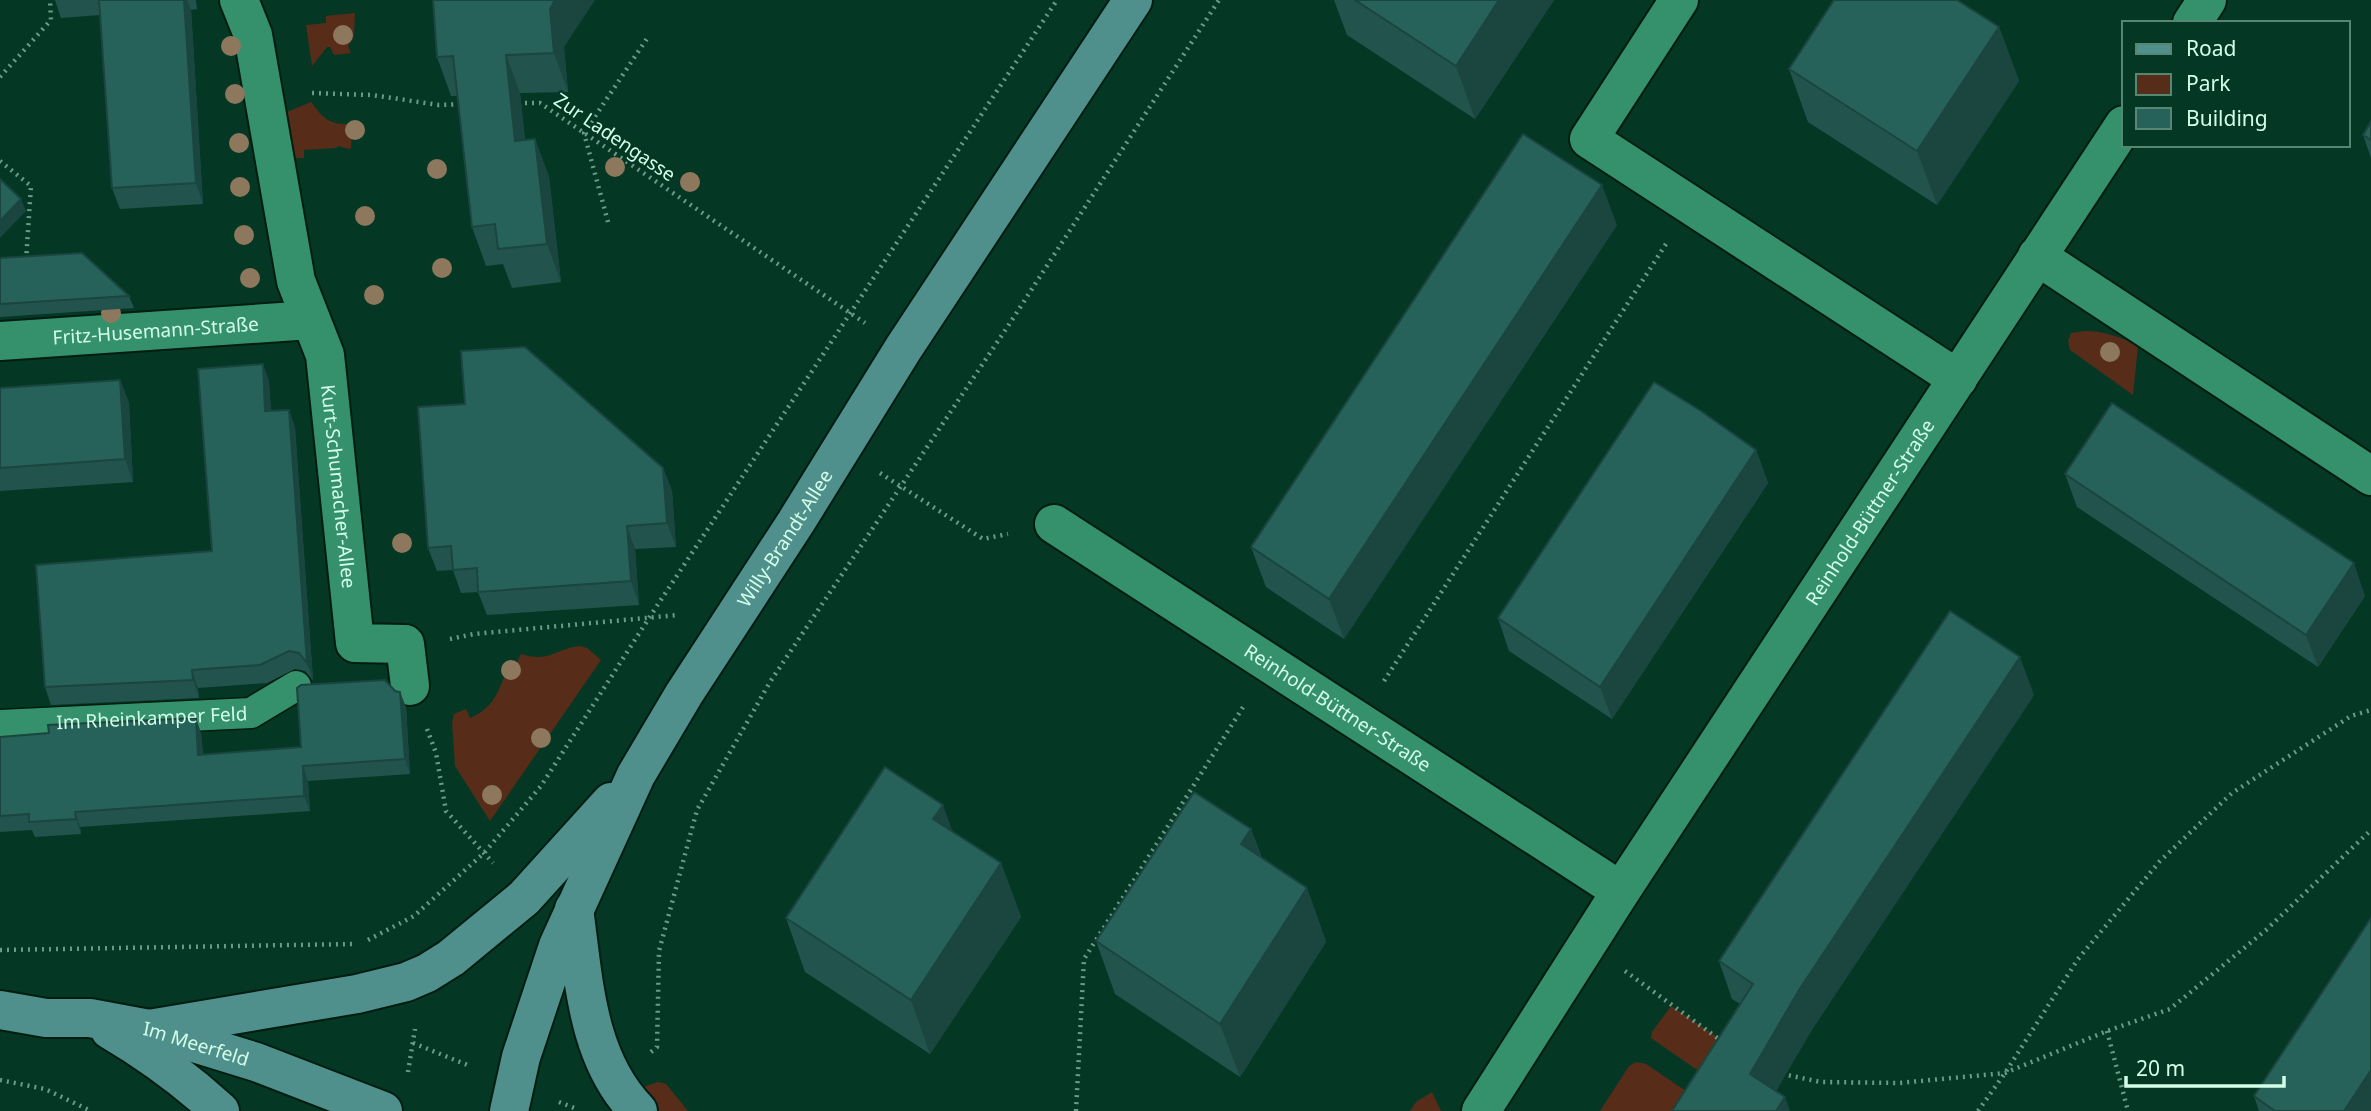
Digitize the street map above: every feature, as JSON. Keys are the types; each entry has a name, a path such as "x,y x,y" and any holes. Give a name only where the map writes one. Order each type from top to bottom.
{"street":[{"name":"Kurt-Schumacher-Allee","path":"239,0 253,35 296,281 325,355 355,643 405,644 410,686"},
{"name":"Willy-Brandt-Allee","path":"509,1111 522,1057 558,946 636,775 684,694 903,349 1133,0"},
{"path":"1679,0 1588,139 1958,379"},
{"path":"2193,21 2207,0"},
{"name":"Reinhold-Büttner-Straße","path":"1481,1111 1620,891 2122,128"},
{"path":"2037,256 2371,476"},
{"name":"Fritz-Husemann-Straße","path":"0,341 311,320"},
{"name":"Reinhold-Büttner-Straße","path":"1054,524 1620,891"},
{"path":"149,1029 357,994 406,982 452,958 524,898 636,775"},
{"path":"574,909 595,1036 614,1082 638,1111"},
{"name":"Im Meerfeld","path":"0,1010 46,1018 90,1018 149,1029 256,1062 383,1111"},
{"path":"90,1018 131,1042 203,1095 220,1111"}],"lane":[{"name":"Im Rheinkamper Feld","path":"0,725 251,713 296,686"}],"path":[{"path":"0,77 51,20 50,0"},
{"path":"0,950 361,943 414,916 484,853 541,786 1058,0"},
{"path":"581,1111 657,1047 659,951 697,810 770,682 1219,0"},
{"path":"608,222 584,133 648,37"},
{"path":"264,98 309,93 347,94 439,105 477,104"},
{"name":"Zur Ladengasse","path":"514,103 540,103 903,349"},
{"path":"0,161 31,186 26,263"},
{"path":"1358,721 1691,205"},
{"path":"842,449 983,539 1054,524"},
{"path":"449,639 474,634 739,610"},
{"path":"1076,1111 1084,959 1270,665"},
{"path":"410,686 436,753 446,811 524,898"},
{"path":"1978,1111 2078,959 2160,861 2232,793 2351,716 2371,710"},
{"path":"1774,1072 1821,1082 1899,1083 2005,1073 2107,1031 2170,1009 2266,930 2371,830"},
{"path":"1587,944 1729,1046"},
{"path":"2107,1031 2128,1111"},
{"path":"0,1080 45,1089 91,1111"}],"green space":[{"path":"355,13 354,37 348,46 351,53 334,55 330,47 327,47 312,66 306,25 326,23 326,16"},
{"path":"311,102 327,119 349,124 352,132 351,148 338,146 304,150 304,158 290,158 287,112"},
{"path":"2084,331 2112,335 2138,346 2133,395 2070,350 2068,341 2071,333"},
{"path":"580,646 587,648 601,660 490,821 455,766 452,723 454,714 466,709 470,718 488,707 504,677 513,672 521,654 539,657"},
{"path":"1671,1006 1740,1052 1713,1081 1651,1038 1652,1032"},
{"path":"1636,1062 1646,1064 1686,1091 1684,1111 1600,1111 1629,1066"},
{"path":"658,1082 666,1084 688,1111 654,1111 643,1087"},
{"path":"1432,1092 1441,1111 1410,1111 1416,1102"}],"building":[{"path":"99,0 184,0 196,183 112,188"},
{"path":"433,0 555,0 550,9 554,53 506,55 515,141 535,139 547,244 498,249 495,224 472,227 453,56 437,57"},
{"path":"1355,0 1499,0 1456,66"},
{"path":"1834,0 1957,0 1999,27 1917,151 1789,69"},
{"path":"2371,122 2371,140 2363,135"},
{"path":"1523,134 1602,185 1329,599 1251,547"},
{"path":"0,179 21,199 0,221"},
{"path":"82,253 129,296 0,304 0,258"},
{"path":"525,347 663,468 667,523 627,526 631,581 478,592 477,568 453,570 451,546 428,548 418,407 465,404 461,351"},
{"path":"263,364 265,411 289,410 307,663 299,653 289,651 260,665 192,670 193,680 45,687 36,565 212,551 198,369"},
{"path":"120,380 125,459 0,468 0,388"},
{"path":"1654,382 1756,450 1600,687 1498,618"},
{"path":"2112,403 2354,563 2306,635 2065,474"},
{"path":"1950,611 2020,657 1799,990 1750,1074 1785,1097 1776,1111 1672,1111 1753,984 1719,961"},
{"path":"385,680 395,691 400,692 405,759 303,766 304,796 75,812 76,819 29,822 29,814 0,816 0,737 49,733 48,725 196,718 198,755 301,747 297,688 301,685"},
{"path":"885,767 943,805 933,819 1001,863 911,1000 786,918"},
{"path":"1194,792 1251,829 1241,844 1307,888 1220,1024 1096,941"},
{"path":"2371,918 2371,1070 2344,1111 2275,1111 2254,1096"}]}
